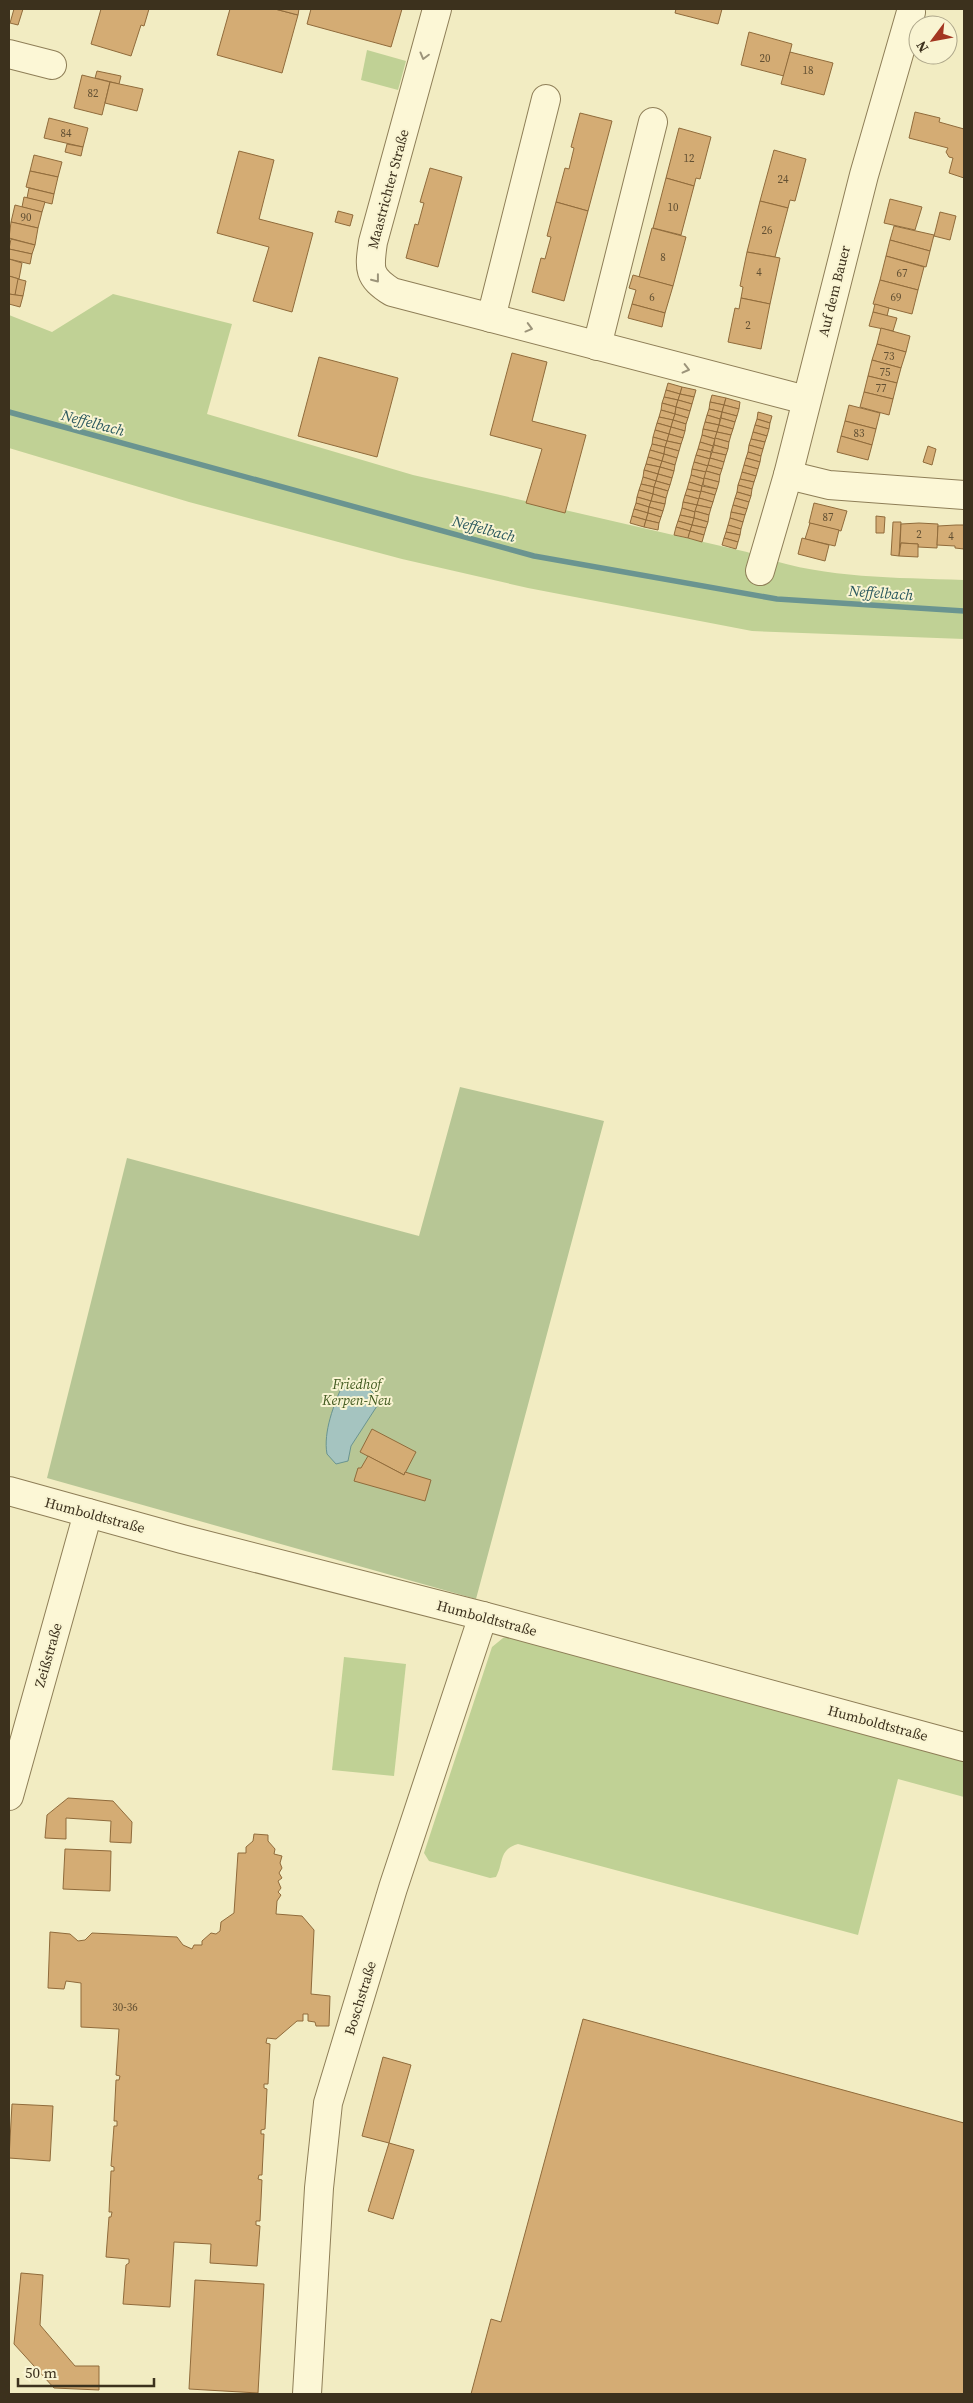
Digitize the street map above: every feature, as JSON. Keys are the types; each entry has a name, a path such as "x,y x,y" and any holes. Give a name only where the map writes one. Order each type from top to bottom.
{"street":[{"name":"Maastrichter Straße","path":"437,9 373,242 369,266 372,275 380,284 392,292 806,400"},
{"name":"Auf dem Bauer","path":"760,571 788,475 864,175 911,10"},
{"path":"9,54 52,65"},
{"path":"491,318 546,99"},
{"path":"597,346 653,122"},
{"path":"788,475 829,485 964,495"},
{"name":"Humboldtstraße","path":"9,1491 483,1616 964,1747"},
{"name":"Zeißstraße","path":"9,1796 88,1513"},
{"name":"Boschstraße","path":"307,2394 319,2188 328,2103 393,1888 483,1616"}],"green space":[{"path":"367,50 406,61 398,90 361,80"},
{"path":"113,294 232,324 207,414 413,475 747,552 801,567 854,575 964,580 964,639 752,631 528,588 402,559 189,502 9,448 9,315 52,332"},
{"name":"Friedhof Kerpen-Neu","path":"460,1087 604,1121 476,1599 47,1478 127,1158 419,1236"},
{"path":"518,1635 964,1755 964,1797 898,1779 858,1935 518,1844 504,1853 496,1877 490,1878 429,1861 424,1853 492,1647 503,1638"},
{"path":"344,1657 406,1664 394,1776 332,1770"}],"water":[{"path":"343,1384 357,1384 367,1388 375,1395 377,1406 351,1446 348,1461 336,1464 327,1454 328,1427 336,1400"}],"building":[{"path":"14,9 23,9 18,25 10,23"},
{"path":"101,9 149,9 144,26 141,25 131,56 91,44"},
{"path":"230,9 275,9 298,15 282,73 217,55"},
{"path":"275,9 299,9 298,15"},
{"path":"311,9 402,9 391,47 307,24"},
{"path":"676,9 722,9 718,24 675,13"},
{"path":"749,32 792,44 784,76 741,65"},
{"path":"790,52 833,63 824,95 781,84"},
{"path":"97,71 121,76 119,84 95,78"},
{"path":"82,75 110,82 102,115 74,108"},
{"path":"110,82 143,89 137,111 105,103"},
{"path":"915,112 940,118 939,122 964,129 964,178 949,173 953,158 949,157 946,152 948,148 909,138"},
{"path":"580,113 612,121 588,211 556,202 565,168 569,169 574,148 571,147"},
{"path":"49,118 88,128 83,147 44,138"},
{"path":"679,128 711,137 700,179 696,178 694,186 666,178"},
{"path":"67,144 83,147 81,156 65,152"},
{"path":"774,150 806,159 795,201 790,200 788,208 760,201"},
{"path":"239,151 274,160 259,219 313,233 292,312 253,301 269,247 217,233"},
{"path":"34,155 62,162 58,177 30,171"},
{"path":"430,168 462,177 438,267 406,258 415,224 418,225 424,203 420,202"},
{"path":"30,171 58,177 54,194 26,187"},
{"path":"666,178 694,186 681,235 653,228"},
{"path":"29,188 54,194 52,204 27,198"},
{"path":"24,197 45,202 42,212 22,207"},
{"path":"890,199 922,207 915,230 884,223"},
{"path":"760,201 788,208 775,257 747,252"},
{"path":"556,202 588,211 564,301 532,292 541,258 545,259 551,237 547,236"},
{"path":"15,205 42,212 38,228 11,222"},
{"path":"338,211 353,215 350,226 335,222"},
{"path":"940,212 956,216 950,240 934,236"},
{"path":"11,222 38,228 35,245 9,238"},
{"path":"894,226 934,235 930,251 890,240"},
{"path":"652,228 686,237 673,286 639,277"},
{"path":"11,239 35,245 32,254 9,249"},
{"path":"890,240 930,251 926,267 886,256"},
{"path":"9,249 32,254 30,264 9,259"},
{"path":"747,252 780,258 770,304 741,298 743,287 740,286"},
{"path":"886,256 924,267 918,290 880,280"},
{"path":"9,259 22,263 19,279 9,276"},
{"path":"633,275 673,286 665,313 632,304 636,290 629,288"},
{"path":"9,276 19,279 15,295 9,294"},
{"path":"18,279 26,281 23,296 15,295"},
{"path":"880,280 918,290 912,314 873,304"},
{"path":"9,294 23,296 20,307 9,304"},
{"path":"741,298 770,304 761,349 728,342 735,308 739,309"},
{"path":"632,304 665,313 662,327 628,318"},
{"path":"875,304 889,308 887,316 873,312"},
{"path":"873,312 897,318 893,331 869,326"},
{"path":"881,328 910,336 906,352 877,344"},
{"path":"877,344 906,352 901,368 872,360"},
{"path":"512,353 547,362 532,421 586,435 565,513 526,503 542,449 490,435"},
{"path":"319,357 398,378 377,457 298,436"},
{"path":"872,360 901,368 897,383 868,376"},
{"path":"868,376 897,383 893,399 864,392"},
{"path":"668,383 682,387 680,394 666,390"},
{"path":"682,387 696,390 694,397 680,394"},
{"path":"666,390 680,394 678,400 664,397"},
{"path":"864,392 893,399 889,415 860,407"},
{"path":"680,394 694,397 692,404 678,400"},
{"path":"712,395 726,398 724,405 710,402"},
{"path":"664,397 678,400 676,407 662,403"},
{"path":"726,398 740,402 739,409 724,405"},
{"path":"678,400 692,404 690,411 676,407"},
{"path":"710,402 724,405 722,412 709,409"},
{"path":"662,403 676,407 675,414 661,410"},
{"path":"724,405 739,409 737,416 722,412"},
{"path":"849,405 880,413 876,429 845,421"},
{"path":"676,407 690,411 688,418 675,414"},
{"path":"709,409 722,412 720,419 707,415"},
{"path":"661,410 675,414 673,420 659,417"},
{"path":"722,412 737,416 735,422 721,418"},
{"path":"758,412 772,416 770,423 757,419"},
{"path":"675,414 688,418 686,424 673,420"},
{"path":"707,415 720,419 719,425 705,422"},
{"path":"659,417 673,420 671,427 657,423"},
{"path":"721,418 735,422 733,429 719,425"},
{"path":"757,419 770,423 769,429 755,425"},
{"path":"673,420 686,424 685,431 671,427"},
{"path":"845,421 876,429 872,445 841,436"},
{"path":"705,422 719,425 717,432 703,429"},
{"path":"657,423 671,427 669,434 655,430"},
{"path":"719,425 733,429 731,435 717,432"},
{"path":"755,425 769,429 767,436 753,432"},
{"path":"671,427 685,431 683,438 669,434"},
{"path":"703,429 717,432 715,439 702,435"},
{"path":"655,430 669,434 667,441 653,437"},
{"path":"717,432 731,435 729,442 715,438"},
{"path":"753,432 767,436 765,442 751,439"},
{"path":"669,434 683,438 681,444 667,441"},
{"path":"702,435 715,439 713,446 700,442"},
{"path":"841,436 872,445 868,460 837,452"},
{"path":"653,437 667,441 665,447 652,444"},
{"path":"715,438 729,442 728,449 714,445"},
{"path":"751,439 765,442 763,449 749,445"},
{"path":"667,441 681,444 679,451 665,447"},
{"path":"700,442 713,446 711,452 698,449"},
{"path":"652,444 665,447 664,454 650,450"},
{"path":"714,445 728,449 726,455 712,452"},
{"path":"749,445 763,449 761,456 748,452"},
{"path":"928,446 936,449 932,465 923,462"},
{"path":"665,447 679,451 677,458 664,454"},
{"path":"698,449 711,452 710,459 696,455"},
{"path":"650,450 664,454 662,461 648,457"},
{"path":"712,452 726,455 724,462 710,458"},
{"path":"748,452 761,456 760,462 746,458"},
{"path":"664,454 677,458 675,465 662,461"},
{"path":"696,455 710,459 708,466 694,462"},
{"path":"648,457 662,461 660,467 646,464"},
{"path":"710,458 724,462 722,469 708,465"},
{"path":"746,458 760,462 758,469 744,465"},
{"path":"662,461 675,465 674,471 660,467"},
{"path":"694,462 708,466 706,472 692,469"},
{"path":"646,464 660,467 658,474 644,470"},
{"path":"708,465 722,469 720,475 706,471"},
{"path":"744,465 758,469 756,476 742,472"},
{"path":"660,467 674,471 672,478 658,474"},
{"path":"692,469 706,472 704,479 691,475"},
{"path":"644,470 658,474 656,481 643,477"},
{"path":"706,471 720,475 719,482 704,478"},
{"path":"742,472 756,476 754,482 740,479"},
{"path":"658,474 672,478 670,485 656,481"},
{"path":"691,475 704,479 702,486 689,482"},
{"path":"643,477 656,481 654,487 641,484"},
{"path":"704,478 719,482 717,489 703,485"},
{"path":"740,479 754,482 752,489 738,485"},
{"path":"656,481 670,485 668,491 654,487"},
{"path":"689,482 702,486 701,492 687,489"},
{"path":"641,484 654,487 653,494 639,490"},
{"path":"738,485 752,489 751,496 737,492"},
{"path":"702,486 717,489 715,495 701,491"},
{"path":"654,487 668,491 666,498 653,494"},
{"path":"687,489 701,492 699,499 685,495"},
{"path":"639,490 653,494 651,501 637,497"},
{"path":"701,491 715,495 713,502 699,498"},
{"path":"737,492 751,496 749,502 735,498"},
{"path":"653,494 666,498 665,504 651,501"},
{"path":"685,495 699,499 697,505 683,502"},
{"path":"637,497 651,501 649,507 636,503"},
{"path":"699,498 713,502 711,508 697,505"},
{"path":"735,498 749,502 747,509 733,505"},
{"path":"651,501 665,504 663,511 649,507"},
{"path":"683,502 697,505 695,512 682,508"},
{"path":"636,503 649,507 648,513 634,509"},
{"path":"814,503 847,511 841,531 809,523"},
{"path":"697,505 711,508 709,515 695,511"},
{"path":"733,505 747,509 745,515 731,512"},
{"path":"649,507 663,511 661,517 648,513"},
{"path":"682,508 695,512 694,518 680,515"},
{"path":"634,509 648,513 646,520 632,516"},
{"path":"695,511 709,515 708,522 694,518"},
{"path":"731,512 745,515 743,522 730,518"},
{"path":"648,513 661,517 659,523 646,520"},
{"path":"680,515 694,518 692,525 678,521"},
{"path":"632,516 646,520 644,527 630,523"},
{"path":"876,516 885,517 884,533 876,533"},
{"path":"694,518 708,522 706,528 692,525"},
{"path":"730,518 743,522 741,529 728,525"},
{"path":"646,520 659,523 658,530 644,527"},
{"path":"678,521 692,525 690,531 676,527"},
{"path":"893,522 901,522 899,556 891,555"},
{"path":"810,523 839,530 835,546 805,539"},
{"path":"901,524 938,524 937,548 918,547 918,544 901,543 900,546"},
{"path":"692,525 706,528 704,535 690,531"},
{"path":"728,525 741,529 740,535 726,532"},
{"path":"964,525 964,549 955,548 955,546 937,545 938,526"},
{"path":"676,527 690,531 688,538 674,535"},
{"path":"690,531 704,535 702,542 688,538"},
{"path":"726,532 740,535 738,542 724,538"},
{"path":"724,538 738,542 736,549 722,545"},
{"path":"802,538 829,545 825,561 798,554"},
{"path":"901,543 918,544 918,557 899,556"},
{"path":"372,1429 416,1452 404,1475 360,1452"},
{"path":"368,1456 404,1475 405,1472 431,1480 425,1501 354,1481 358,1468 361,1468"},
{"path":"68,1798 113,1801 132,1822 131,1843 110,1842 111,1821 66,1818 66,1839 45,1838 47,1815"},
{"path":"254,1834 268,1835 268,1841 275,1849 274,1854 282,1856 280,1863 282,1868 279,1873 282,1878 278,1881 281,1888 278,1892 281,1895 277,1901 276,1914 302,1916 314,1930 311,1994 330,1996 329,2026 316,2026 315,2022 308,2021 308,2014 303,2014 303,2021 297,2021 276,2039 267,2038 266,2043 270,2044 268,2084 264,2084 264,2088 267,2089 265,2129 261,2130 261,2134 264,2134 262,2175 259,2175 258,2179 262,2180 260,2221 256,2221 256,2225 260,2226 257,2266 210,2263 211,2244 174,2242 170,2307 123,2304 126,2265 129,2263 129,2259 106,2257 109,2217 111,2217 112,2212 109,2212 111,2171 114,2171 114,2167 111,2166 114,2126 117,2126 117,2121 114,2121 116,2080 119,2080 120,2076 116,2075 119,2029 81,2027 81,1983 66,1981 64,1989 48,1988 50,1932 70,1934 78,1941 85,1940 92,1933 177,1937 183,1945 192,1949 194,1945 202,1945 202,1941 211,1933 216,1934 220,1931 221,1922 234,1913 238,1853 246,1853 246,1847 253,1841"},
{"path":"65,1849 111,1851 110,1891 63,1889"},
{"path":"583,2019 964,2123 964,2394 471,2394 491,2319 501,2322"},
{"path":"383,2057 411,2065 389,2143 362,2136"},
{"path":"12,2104 53,2106 50,2161 9,2158"},
{"path":"389,2143 414,2150 393,2219 368,2211"},
{"path":"21,2273 43,2275 40,2325 75,2366 99,2366 99,2390 54,2388 14,2344"},
{"path":"195,2280 264,2284 258,2393 189,2389"}],"waterway":[{"name":"Neffelbach","path":"9,412 534,556 777,599 964,611"}]}
